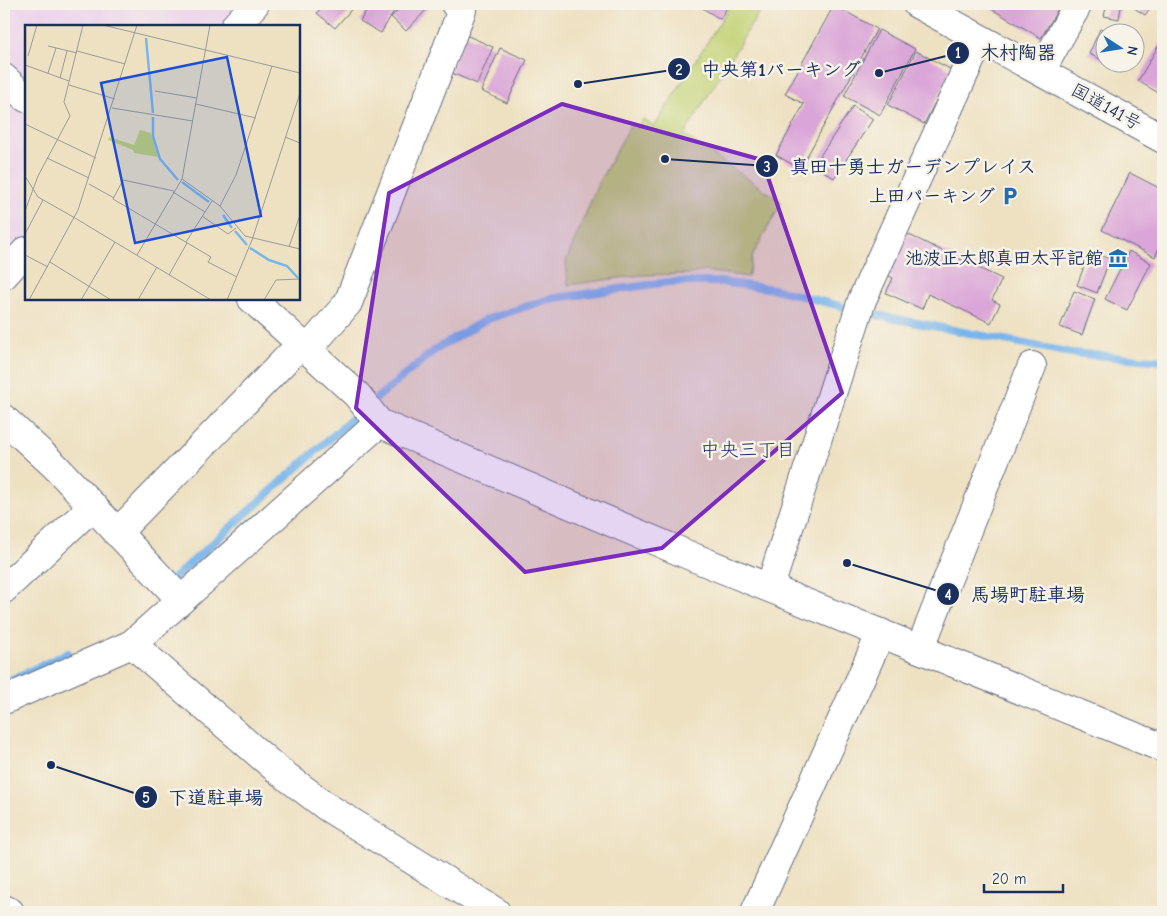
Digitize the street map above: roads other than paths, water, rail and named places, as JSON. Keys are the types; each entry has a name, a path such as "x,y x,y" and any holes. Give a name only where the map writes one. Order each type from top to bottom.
{"main road":[{"path":"236,25 255,4"},
{"path":"117,533 348,302 462,10 455,4"},
{"name":"国道141号","path":"917,4 1163,139"},
{"path":"1040,72 1078,4"},
{"path":"770,586 862,300 980,39"},
{"path":"4,78 25,97"},
{"path":"4,274 25,252"},
{"path":"253,300 357,395 378,422 693,557 770,586 880,633 1163,748"},
{"path":"920,649 1032,366"},
{"path":"4,419 55,466 181,600"},
{"path":"4,700 132,644 378,422"},
{"path":"4,589 92,506"},
{"path":"755,912 880,633"},
{"path":"132,644 274,767 327,807 496,912"},
{"path":"4,909 10,912"}],"waterway":[{"path":"174,578 354,417 435,350 485,320 549,299 669,282 720,282 774,289 871,314 1071,353 1163,361"},
{"path":"4,683 68,653"}],"place":[{"name":"木村陶器","path":"879,73"},
{"name":"中央第1パーキング","path":"578,84"},
{"name":"真田十勇士ガーデンプレイス","path":"665,159"},
{"name":"上田パーキング","path":"1010,196"},
{"name":"池波正太郎真田太平記館","path":"1118,258"},
{"name":"馬場町駐車場","path":"847,563"},
{"name":"下道駐車場","path":"51,765"}],"district":[{"name":"中央三丁目","path":"748,450"}]}
